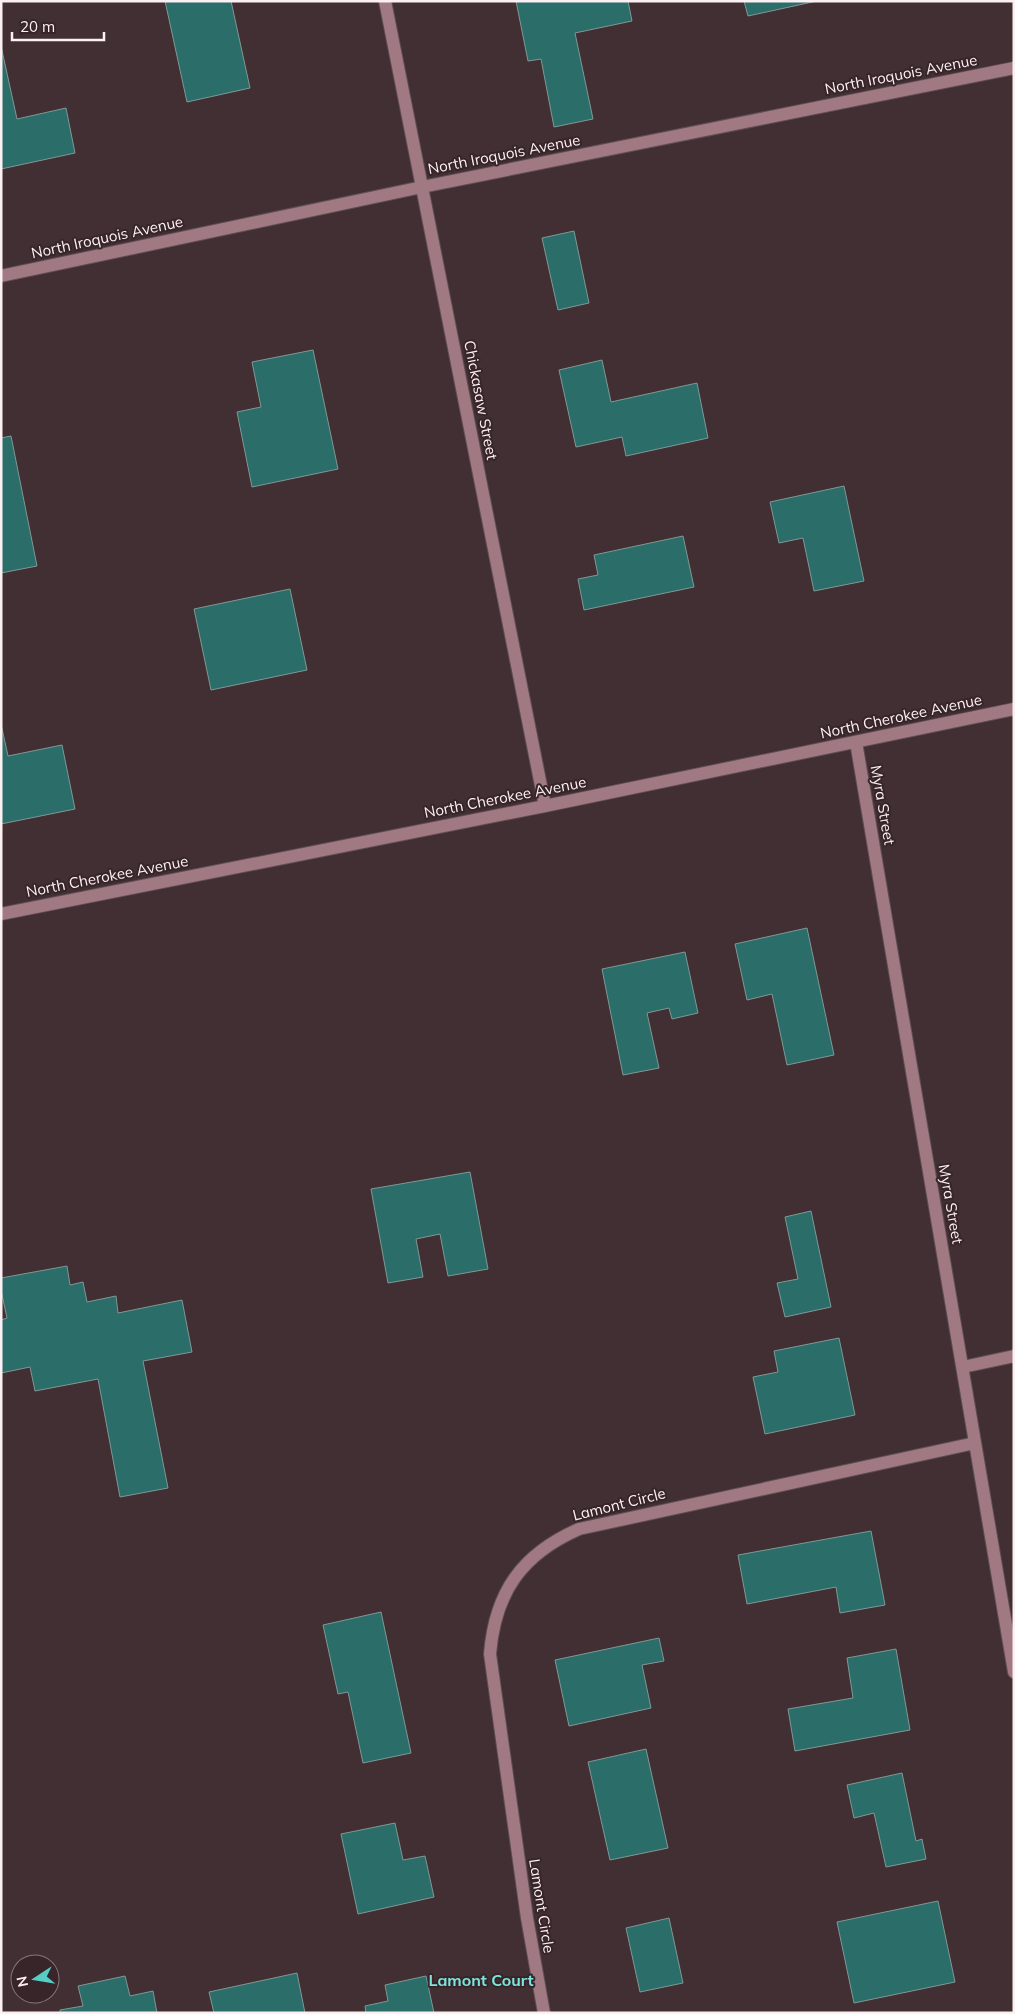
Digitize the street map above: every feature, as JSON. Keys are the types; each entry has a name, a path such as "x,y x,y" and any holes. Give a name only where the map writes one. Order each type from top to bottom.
{"street":[{"name":"Chickasaw Street","path":"385,1 545,806"},
{"name":"North Iroquois Avenue","path":"1,276 422,187 1014,68"},
{"name":"North Cherokee Avenue","path":"1,914 545,806 1014,709"},
{"name":"Myra Street","path":"856,742 1014,1672"},
{"path":"963,1367 1014,1356"},
{"name":"Lamont Circle","path":"544,2013 526,1908 490,1654 496,1615 503,1596 513,1580 526,1563 542,1549 560,1537 579,1529 975,1443"}],"building":[{"path":"165,1 231,1 250,88 187,102"},
{"path":"516,1 628,1 632,21 575,33 593,119 554,127 541,59 528,61"},
{"path":"744,1 817,1 748,16"},
{"path":"1,46 17,119 66,108 75,153 1,169"},
{"path":"574,231 589,303 558,310 542,238"},
{"path":"313,350 338,469 252,487 237,412 261,407 252,362"},
{"path":"602,360 611,402 697,383 708,438 626,456 622,437 576,447 559,370"},
{"path":"11,436 37,566 1,573 1,438"},
{"path":"844,486 864,581 814,591 803,538 779,543 770,502"},
{"path":"683,536 694,587 584,610 578,579 598,575 594,555"},
{"path":"290,589 307,670 211,690 194,609"},
{"path":"1,724 8,756 62,745 75,809 1,824"},
{"path":"807,928 834,1055 787,1065 772,994 747,1000 735,944"},
{"path":"685,952 698,1013 672,1019 669,1008 647,1013 659,1068 623,1075 602,969"},
{"path":"470,1172 488,1269 448,1276 440,1234 416,1239 423,1277 388,1283 371,1189"},
{"path":"811,1211 831,1307 785,1317 777,1283 798,1279 785,1217"},
{"path":"67,1266 70,1285 83,1282 87,1302 116,1296 118,1313 182,1300 192,1352 143,1361 168,1488 120,1497 98,1379 35,1391 30,1367 1,1373 1,1320 7,1318 1,1290 1,1278"},
{"path":"839,1338 855,1415 765,1434 753,1377 778,1372 774,1351"},
{"path":"871,1531 885,1605 840,1613 836,1587 747,1604 738,1555"},
{"path":"381,1612 411,1753 363,1763 348,1692 338,1694 323,1625"},
{"path":"659,1638 664,1661 642,1665 651,1708 569,1726 555,1660"},
{"path":"896,1649 910,1730 795,1751 788,1709 853,1698 847,1658"},
{"path":"646,1749 668,1848 610,1860 588,1762"},
{"path":"902,1773 916,1841 922,1839 926,1859 886,1867 874,1813 854,1818 847,1785"},
{"path":"395,1823 403,1860 425,1856 434,1897 358,1914 341,1834"},
{"path":"938,1901 955,1982 854,2003 837,1922"},
{"path":"669,1918 683,1983 640,1992 626,1928"},
{"path":"297,1973 305,2013 214,2013 209,1992"},
{"path":"125,1976 130,1996 153,1991 157,2013 60,2013 60,2010 83,2006 78,1986"},
{"path":"426,1976 434,2013 366,2013 365,2006 388,2001 385,1985"}],"district":[{"name":"Lamont Court","path":"481,1980"}]}
